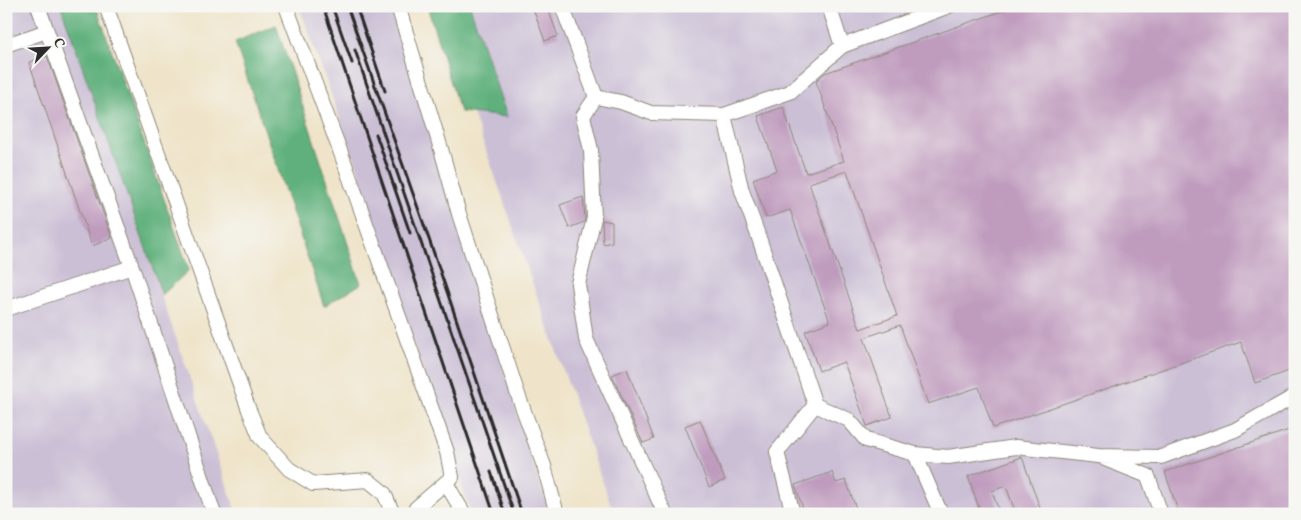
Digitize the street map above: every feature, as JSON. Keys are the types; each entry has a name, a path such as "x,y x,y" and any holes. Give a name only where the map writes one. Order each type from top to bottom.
{"lane":[{"path":"38,6 132,267 214,514"},
{"path":"106,6 248,410 260,437 289,469 313,484 368,480 384,492 393,514"},
{"path":"286,6 342,156 447,452 452,477 416,508 414,514"},
{"path":"398,6 459,214 517,392 544,466 557,514"},
{"path":"562,6 596,97"},
{"path":"829,6 842,46"},
{"path":"596,97 621,102 651,112 724,115 790,92 842,46 949,6"},
{"path":"6,45 47,31"},
{"path":"596,97 583,116 591,150 594,218 578,284 586,339 665,514"},
{"path":"724,115 742,192 815,405 849,420 866,440 914,454 948,457 1016,448 1098,456 1161,456 1235,430 1295,396"},
{"path":"6,309 132,267"},
{"path":"793,514 777,452 815,405"},
{"path":"914,454 941,514"},
{"path":"1098,456 1148,476 1161,514"},
{"path":"446,483 464,514"}],"shaded area":[{"path":"6,6 61,6 237,514 6,514"},
{"path":"299,6 398,6 458,223 536,473 551,514 471,514 440,417 409,332 356,163"},
{"path":"435,6 1295,6 1295,514 614,514"}],"green space":[{"path":"61,6 96,6 189,270 162,295"},
{"path":"427,6 470,6 507,117 460,112"},
{"path":"276,25 361,284 324,306 235,42"}],"building":[{"path":"532,6 547,6 558,36 545,41"},
{"path":"1016,6 1295,6 1295,369 1255,383 1241,342 993,428 979,387 928,404 900,325 864,338 892,417 867,426 844,362 819,371 805,331 830,322 790,210 766,218 753,179 777,170 758,116 783,107 806,173 844,161 816,81 825,73","holes":["847,171 897,316 860,329 809,183"]},
{"path":"47,56 112,238 92,246 29,62"},
{"path":"583,197 584,222 569,228 560,205"},
{"path":"602,220 612,222 612,242 603,244"},
{"path":"627,369 654,439 643,443 612,375"},
{"path":"700,420 725,480 709,487 685,426"},
{"path":"1295,428 1295,514 1179,514 1165,472"},
{"path":"1022,457 1042,514 1016,514 1006,486 992,491 1000,514 981,514 968,476"},
{"path":"832,472 836,483 846,480 858,514 805,514 795,485"}],"railway":[{"path":"323,6 494,514"},
{"path":"332,6 352,63"},
{"path":"347,6 437,262 522,514"},
{"path":"356,6 385,91"},
{"path":"355,50 514,514"},
{"path":"376,134 410,233"},
{"path":"491,472 505,514"}]}
